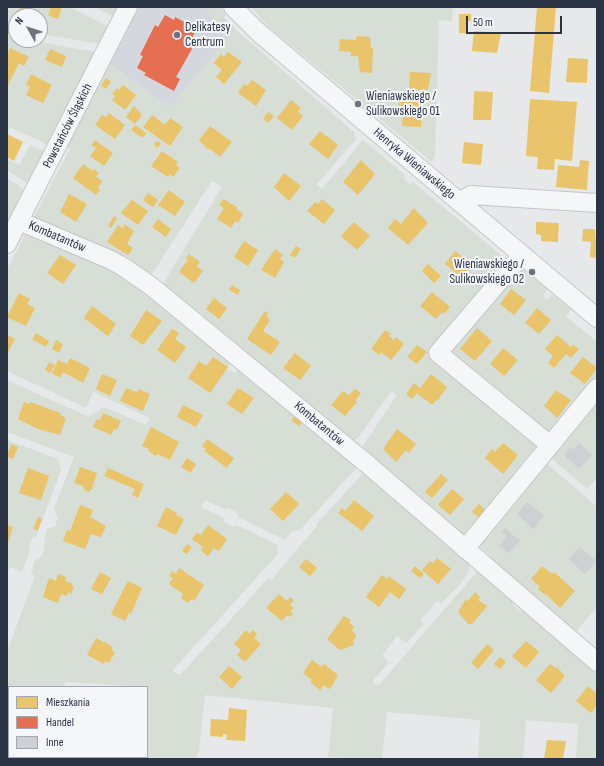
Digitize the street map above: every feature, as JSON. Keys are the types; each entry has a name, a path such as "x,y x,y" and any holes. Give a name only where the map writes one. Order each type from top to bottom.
{"street":[{"name":"Powstańców Śląskich","path":"7,244 128,7"},
{"name":"Henryka Wieniawskiego","path":"234,7 256,31 597,318"},
{"path":"459,202 471,195 597,203"},
{"name":"Kombatantów","path":"19,221 111,260 151,286 366,463 597,662"},
{"path":"522,255 438,353 550,445"},
{"path":"465,549 597,388"}],"shaded area":[{"path":"7,7 70,7 109,27 101,44 48,35 48,8 8,8 7,24"},
{"path":"99,7 119,7 114,17 98,9"},
{"path":"137,7 217,7 221,15 235,29 170,108 109,64"},
{"path":"206,7 220,7 226,15 217,26 212,24 210,14 206,10"},
{"path":"251,7 453,7 452,21 439,20 435,155 432,162 269,27"},
{"path":"235,29 355,133 354,135 357,138 316,185 322,189 363,140 405,175 404,179 410,184 413,182 507,260 429,352 522,429 541,447 467,540 361,449 397,395 391,391 358,438 347,443 269,371 239,352 241,347 233,341 228,342 204,323 204,316 195,309 193,313 161,287 222,187 212,181 152,274 148,275 40,223 34,217 70,149 67,146 109,64 170,108"},
{"path":"7,36 8,48 48,48 48,44 96,52 48,145 10,127 7,131"},
{"path":"30,145 44,151 27,183 7,170 7,159 19,165"},
{"path":"7,178 18,185 23,191 7,223"},
{"path":"27,231 92,260 95,265 105,263 122,270 229,358 230,364 227,369 235,373 237,369 243,366 357,467 300,530 291,532 285,540 238,517 236,512 228,508 224,509 205,500 201,507 224,518 224,522 232,527 237,525 277,545 278,554 172,671 180,675 242,607 243,608 268,578 271,580 317,526 316,525 362,474 371,474 385,486 384,492 393,500 401,500 471,560 468,572 460,584 441,604 437,601 420,621 424,624 406,643 397,636 382,656 389,662 372,682 378,686 481,567 515,597 512,604 520,611 527,609 534,616 533,620 539,625 544,624 597,669 597,759 576,759 578,724 526,720 523,759 478,759 480,720 387,712 382,759 328,757 333,708 205,695 199,752 195,759 120,759 148,758 148,686 66,682 64,686 8,686 7,691 7,652 35,576 31,574 35,560 42,556 47,529 55,526 58,518 54,509 74,457 7,432 7,380 89,417 103,407 146,425 150,418 93,392 86,408 7,371 7,269"},
{"path":"521,267 547,289 543,297 548,300 552,295 555,296 571,310 566,316 597,342 597,383 554,435 535,426 535,420 528,414 522,415 453,358 451,351"},
{"path":"597,393 597,478 587,489 552,459 550,451"},
{"path":"7,440 58,459 61,470 36,537 32,539 29,546 30,550 22,572 10,567 7,575"},
{"path":"543,460 597,507 597,607 574,634 488,562 492,557 474,542"}],"building: Mieszkania":[{"path":"51,7 62,7 58,19 48,15"},
{"path":"537,7 556,7 549,93 530,91"},
{"path":"459,14 471,14 471,21 468,21 467,33 459,33"},
{"path":"474,31 501,33 497,53 472,51"},
{"path":"357,36 370,37 371,48 373,48 372,73 360,72 358,56 351,56 351,52 339,51 340,39 356,40"},
{"path":"10,48 29,57 24,66 19,63 8,85 7,54"},
{"path":"50,49 66,56 62,67 45,60"},
{"path":"228,52 242,62 224,84 216,77 222,70 214,63 221,54 224,57"},
{"path":"568,58 588,59 587,83 566,82"},
{"path":"410,72 431,73 428,90 409,89"},
{"path":"31,74 52,85 43,103 26,95 30,87 26,85"},
{"path":"106,78 111,82 106,89 101,86"},
{"path":"252,80 266,90 256,106 238,93 244,84 247,86"},
{"path":"123,85 136,95 125,110 112,100 115,96 112,94 117,88 119,90"},
{"path":"474,91 493,92 491,120 473,120"},
{"path":"530,99 577,102 572,161 555,159 554,170 537,169 538,157 526,156"},
{"path":"291,100 301,108 298,112 303,116 292,130 277,118"},
{"path":"399,100 422,101 421,127 402,126 403,112 398,112"},
{"path":"134,106 142,115 135,124 126,117"},
{"path":"268,112 274,116 268,123 263,119"},
{"path":"109,113 125,125 115,139 95,125 102,115 106,117"},
{"path":"152,115 165,125 170,118 183,127 170,146 143,127"},
{"path":"135,125 146,133 143,138 131,130"},
{"path":"210,126 232,142 220,157 209,148 208,150 199,140"},
{"path":"320,131 338,145 328,159 309,144"},
{"path":"7,134 23,142 14,161 7,157"},
{"path":"95,140 113,153 104,166 90,156 96,148 91,145"},
{"path":"156,141 161,143 158,148 154,145"},
{"path":"464,142 483,144 481,165 462,163"},
{"path":"162,151 178,162 176,165 180,168 173,177 170,174 168,177 151,166"},
{"path":"361,160 375,174 358,195 343,182"},
{"path":"580,160 589,161 587,190 556,187 558,165 579,167"},
{"path":"83,164 92,171 94,169 99,173 96,177 102,181 98,188 100,190 96,195 73,178"},
{"path":"284,173 301,186 289,201 274,187"},
{"path":"169,190 185,202 175,216 158,205"},
{"path":"148,193 158,200 153,207 143,200"},
{"path":"69,194 87,204 76,222 60,212"},
{"path":"223,199 237,207 236,209 243,214 238,223 235,221 231,228 217,219 224,208 219,205"},
{"path":"322,199 335,210 324,224 307,211 315,202 318,204"},
{"path":"132,200 148,211 138,225 121,213"},
{"path":"414,208 428,223 408,245 388,228 395,219 401,224"},
{"path":"114,216 117,218 111,228 108,226"},
{"path":"158,219 171,229 166,237 152,227"},
{"path":"354,222 370,236 357,250 341,236"},
{"path":"536,222 559,223 558,242 541,241 541,235 536,234"},
{"path":"124,224 134,231 127,244 133,248 128,255 107,242 118,225 124,229"},
{"path":"583,229 595,229 597,258 590,257 591,242 582,241"},
{"path":"244,241 258,250 248,266 234,257"},
{"path":"296,246 301,249 295,258 290,255"},
{"path":"275,249 283,255 280,259 284,262 275,278 261,270"},
{"path":"455,251 472,264 462,277 445,264"},
{"path":"189,254 200,262 197,266 203,271 194,283 179,272 188,260 186,258"},
{"path":"60,255 76,265 63,284 47,273"},
{"path":"428,264 441,276 434,283 422,271"},
{"path":"232,285 240,290 238,295 229,290"},
{"path":"511,289 526,300 514,315 500,304"},
{"path":"432,292 450,307 444,314 442,312 436,319 420,306"},
{"path":"19,293 30,299 27,304 35,308 26,326 7,317"},
{"path":"214,298 227,308 219,319 206,309"},
{"path":"92,306 116,324 108,336 84,318"},
{"path":"537,308 551,320 539,334 525,323"},
{"path":"146,310 162,321 143,345 130,336"},
{"path":"265,311 268,313 266,316 270,320 263,331 280,342 271,355 247,339"},
{"path":"477,328 492,341 475,361 460,349"},
{"path":"172,329 179,333 175,339 186,347 175,363 157,350"},
{"path":"385,330 391,334 389,336 394,340 396,337 404,344 391,360 381,352 379,355 371,349"},
{"path":"36,333 49,341 46,347 32,339"},
{"path":"7,335 15,339 7,354"},
{"path":"557,335 571,347 573,345 579,349 571,358 566,354 554,368 548,363 553,356 545,349"},
{"path":"56,340 63,344 59,353 52,349"},
{"path":"417,345 427,352 417,364 407,357"},
{"path":"503,348 518,360 504,376 490,364"},
{"path":"295,353 311,366 300,380 283,368"},
{"path":"213,357 228,367 210,393 188,378 199,361 206,366"},
{"path":"583,357 597,368 585,384 570,373"},
{"path":"70,358 90,368 83,383 63,372 60,378 52,373 58,360 67,364"},
{"path":"49,362 55,365 50,373 45,370"},
{"path":"102,374 117,380 110,396 96,389"},
{"path":"431,374 447,387 437,401 436,400 432,405 417,393 412,399 406,394 414,383 420,388"},
{"path":"126,388 137,392 139,389 150,394 143,411 120,401"},
{"path":"238,388 254,398 242,414 227,404"},
{"path":"355,389 361,393 356,400 357,402 345,416 331,405 343,391 349,395"},
{"path":"556,390 571,400 557,418 544,406"},
{"path":"24,402 30,404 31,402 61,413 60,415 66,418 60,435 38,429 18,419"},
{"path":"183,405 203,415 196,427 177,417"},
{"path":"103,413 121,421 117,430 114,429 111,435 93,427 97,419 100,420"},
{"path":"295,416 303,422 299,426 291,420"},
{"path":"151,427 179,442 170,460 157,454 156,456 148,451 149,449 142,446"},
{"path":"397,429 416,444 409,453 406,450 396,462 383,449"},
{"path":"207,439 234,458 227,468 204,451 206,449 202,446"},
{"path":"503,443 518,455 503,474 485,458 492,449 495,452"},
{"path":"11,444 18,447 13,459 7,457"},
{"path":"187,458 196,464 191,473 181,467"},
{"path":"80,467 97,473 92,489 89,492 85,491 83,486 74,483"},
{"path":"28,468 49,476 41,500 19,493"},
{"path":"108,468 144,484 138,498 132,495 135,489 104,476"},
{"path":"441,474 448,480 432,498 425,492"},
{"path":"452,489 464,499 450,515 438,505"},
{"path":"286,492 299,504 283,521 270,509"},
{"path":"354,500 374,516 362,531 338,513 342,508 345,511"},
{"path":"479,504 487,511 481,519 472,512"},
{"path":"80,505 93,510 90,517 106,526 101,537 91,534 85,549 63,541 67,530 70,531"},
{"path":"166,507 184,519 176,535 157,526"},
{"path":"38,517 42,519 38,530 33,529"},
{"path":"7,525 13,527 7,546"},
{"path":"208,525 227,539 219,551 214,548 208,556 201,551 203,547 192,539 197,532 201,535"},
{"path":"187,544 192,547 187,554 182,551"},
{"path":"437,558 451,569 438,584 422,570 430,561 433,563"},
{"path":"306,559 317,568 310,576 299,567"},
{"path":"415,566 424,574 420,578 411,571"},
{"path":"542,566 552,574 554,572 575,591 560,608 546,594 545,595 538,589 540,587 531,579"},
{"path":"179,568 204,585 194,601 191,599 188,603 181,598 183,594 169,584 173,578 169,576 172,571 176,574"},
{"path":"100,572 111,578 102,594 91,589"},
{"path":"58,574 66,577 65,581 72,583 71,585 74,587 71,594 68,592 67,596 61,594 58,603 43,597 49,578 56,581"},
{"path":"382,575 387,579 389,576 406,589 399,599 390,592 379,607 366,597"},
{"path":"128,581 142,588 131,614 129,613 125,621 111,614"},
{"path":"475,592 480,597 478,600 487,606 472,624 468,624 458,612 466,599 468,601"},
{"path":"279,594 287,601 290,597 294,600 290,605 294,608 290,612 293,614 290,617 287,615 282,621 266,608"},
{"path":"344,616 351,620 349,623 354,627 352,631 355,633 356,637 353,640 354,645 340,650 327,639"},
{"path":"246,630 250,634 253,630 257,634 254,638 261,644 245,662 237,655 241,650 234,644"},
{"path":"96,638 113,647 111,650 115,652 109,663 105,661 104,664 87,655"},
{"path":"526,641 539,652 526,668 512,656"},
{"path":"487,644 494,650 478,669 471,663"},
{"path":"500,657 506,662 500,669 494,664"},
{"path":"312,660 322,667 324,664 338,675 329,689 324,685 320,690 310,682 312,680 303,673"},
{"path":"550,664 556,668 557,667 565,676 551,693 536,680"},
{"path":"229,666 242,677 232,689 219,677"},
{"path":"588,686 597,694 597,705 591,713 576,701"},
{"path":"229,708 247,710 245,741 226,740 227,735 223,734 223,737 210,736 211,719 228,720"},
{"path":"547,740 566,741 563,759 544,759"}],"building: Handel":[{"path":"165,15 174,20 175,17 197,29 189,43 192,49 176,77 180,79 174,91 144,75 146,73 137,68 143,56 140,55 155,25 158,27"}],"building: Inne":[{"path":"579,443 592,455 579,469 564,455 571,447 574,449"},
{"path":"527,502 544,516 533,529 517,514"},
{"path":"505,528 520,541 508,553 499,546 507,536 502,532"},
{"path":"579,547 596,561 585,574 569,559"},
{"path":"7,750 8,758 76,758 75,759 7,759"}],"place":[{"name":"Delikatesy Centrum","path":"177,35"},
{"name":"Wieniawskiego / Sulikowskiego 01","path":"358,104"},
{"name":"Wieniawskiego / Sulikowskiego 02","path":"532,272"}]}
